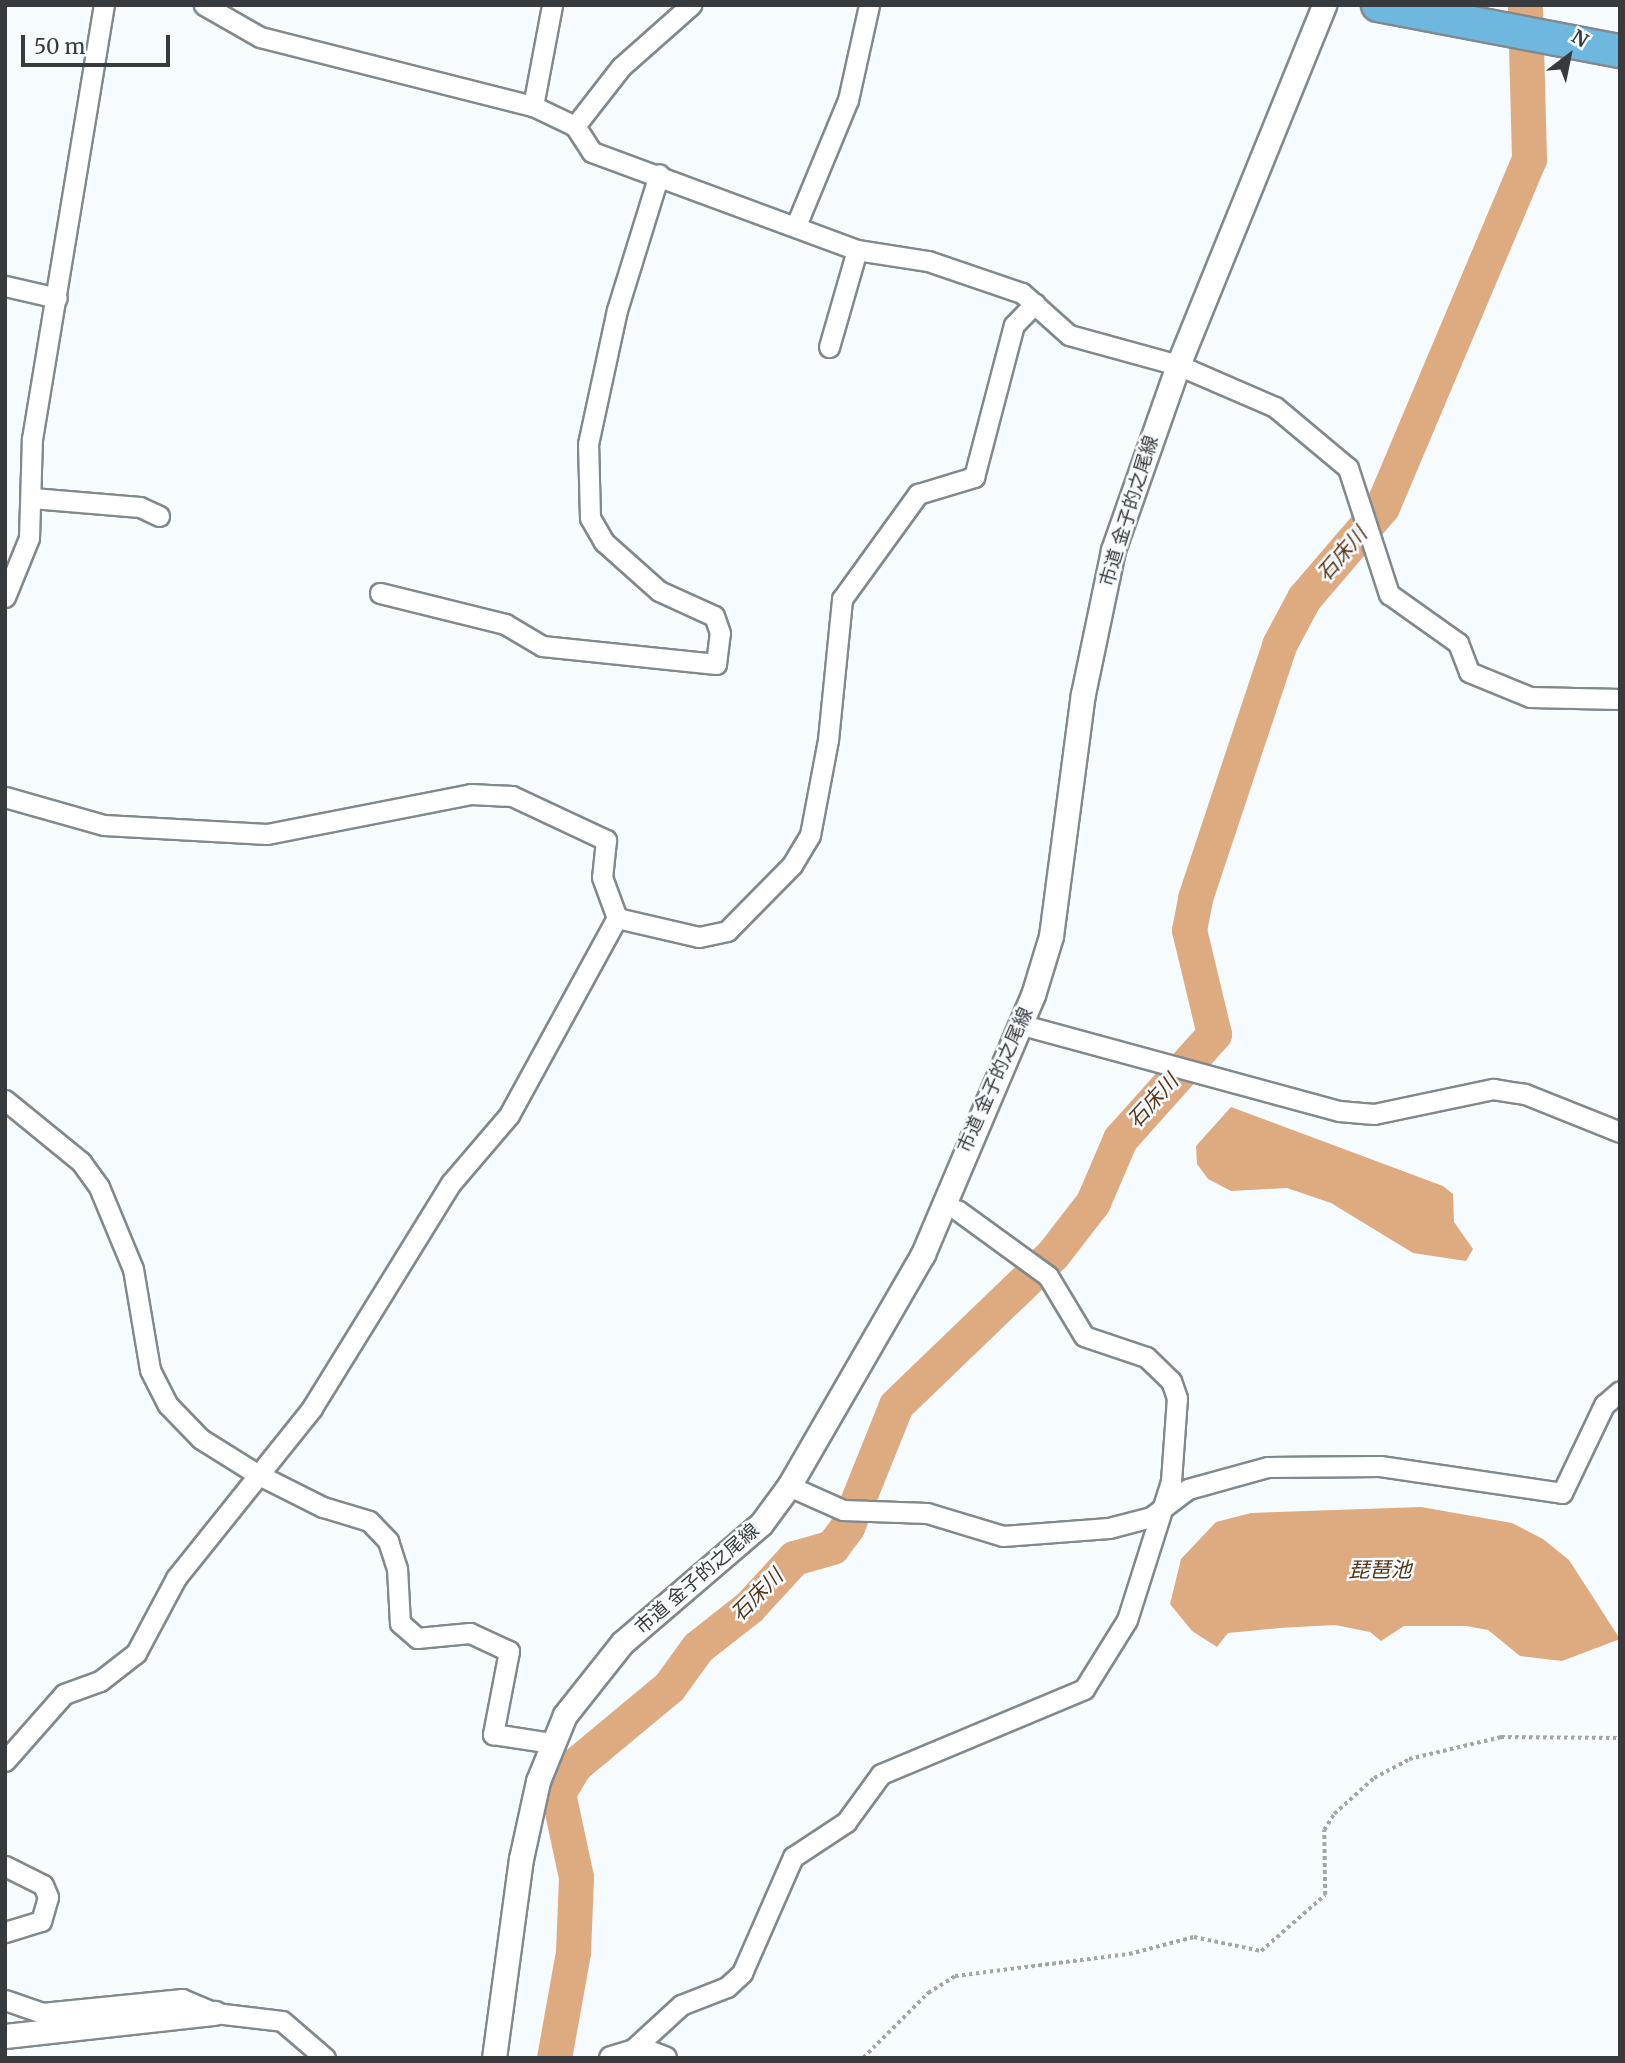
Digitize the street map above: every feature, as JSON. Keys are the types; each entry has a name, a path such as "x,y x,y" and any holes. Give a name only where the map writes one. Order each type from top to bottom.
{"highway":[{"path":"1378,5 1620,51"}],"street":[{"path":"5,597 29,538 32,439 57,298 69,189 104,5"},
{"path":"204,5 260,37 533,106 575,126 592,152 797,223 857,250 928,261 1035,303 1069,335 1178,365 1275,407 1307,428 1348,468 1364,507 1389,594 1458,643 1469,672 1530,697 1620,699"},
{"path":"533,106 552,5"},
{"path":"575,126 621,67 691,5"},
{"path":"797,223 848,100 869,5"},
{"name":"市道 金子的之尾線","path":"494,2058 503,1957 552,1744 586,1683 622,1643 761,1524 789,1486 923,1254 1019,1024 1051,936 1083,694 1113,550 1178,365 1324,5"},
{"path":"380,593 505,624 542,646 716,664 720,634 714,616 659,591 604,542 590,518 588,444 617,310 659,174"},
{"path":"829,347 857,250"},
{"path":"5,286 57,298"},
{"path":"617,918 699,937 727,930 792,865 810,835 828,740 842,599 918,494 974,477 1014,325 1035,303"},
{"path":"32,498 140,508 159,516"},
{"path":"5,797 75,821 267,834 471,794 512,796 606,840 602,877 617,918 509,1115 469,1158 312,1408 176,1578 136,1653 100,1681 64,1693 6,1759"},
{"path":"1019,1024 1339,1111 1374,1114 1445,1096 1504,1091 1620,1132"},
{"path":"5,1100 81,1162 99,1186 133,1269 150,1370 168,1405 201,1439 257,1475 369,1521 388,1541 397,1568 400,1623 417,1638 470,1633 509,1651 493,1734 552,1744"},
{"path":"621,2055 681,2005 727,1987 742,1973 793,1857 846,1822 881,1774 1084,1689 1127,1620 1165,1506 1177,1398 1171,1381 1146,1357 1084,1336 1048,1276 957,1210"},
{"path":"789,1486 843,1510 927,1513 1003,1536 1062,1536 1151,1517 1188,1489 1268,1467 1380,1465 1562,1493 1604,1405 1620,1391"},
{"path":"5,1866 43,1885 48,1897 41,1921 5,1932"},
{"path":"5,2000 42,2013 182,1999 215,2013"},
{"path":"5,2036 215,2013 282,2021 325,2058"},
{"path":"621,2055 664,2058"}],"path":[{"path":"863,2058 928,1993 956,1976 1129,1954 1194,1937 1261,1951 1325,1895 1324,1830 1334,1814 1374,1778 1409,1759 1501,1737 1620,1738"}],"water":[{"path":"1231,1107 1443,1186 1453,1194 1454,1222 1473,1249 1466,1261 1413,1253 1331,1203 1287,1188 1231,1191 1208,1179 1197,1164 1196,1146"},
{"name":"琵琶池","path":"1421,1507 1512,1523 1543,1539 1569,1560 1620,1639 1562,1661 1520,1656 1488,1630 1466,1626 1404,1626 1381,1641 1370,1632 1335,1625 1279,1628 1228,1633 1217,1647 1192,1631 1170,1604 1181,1559 1216,1522 1251,1513"}],"waterway":[{"name":"石床川","path":"554,2058 573,1952 576,1877 558,1793 575,1765 669,1687 698,1647 749,1607 794,1558 832,1547 847,1527 896,1405 1053,1254 1093,1202 1120,1139 1214,1034 1189,930 1195,898 1279,645 1304,598 1382,507 1529,159 1525,5"}]}
